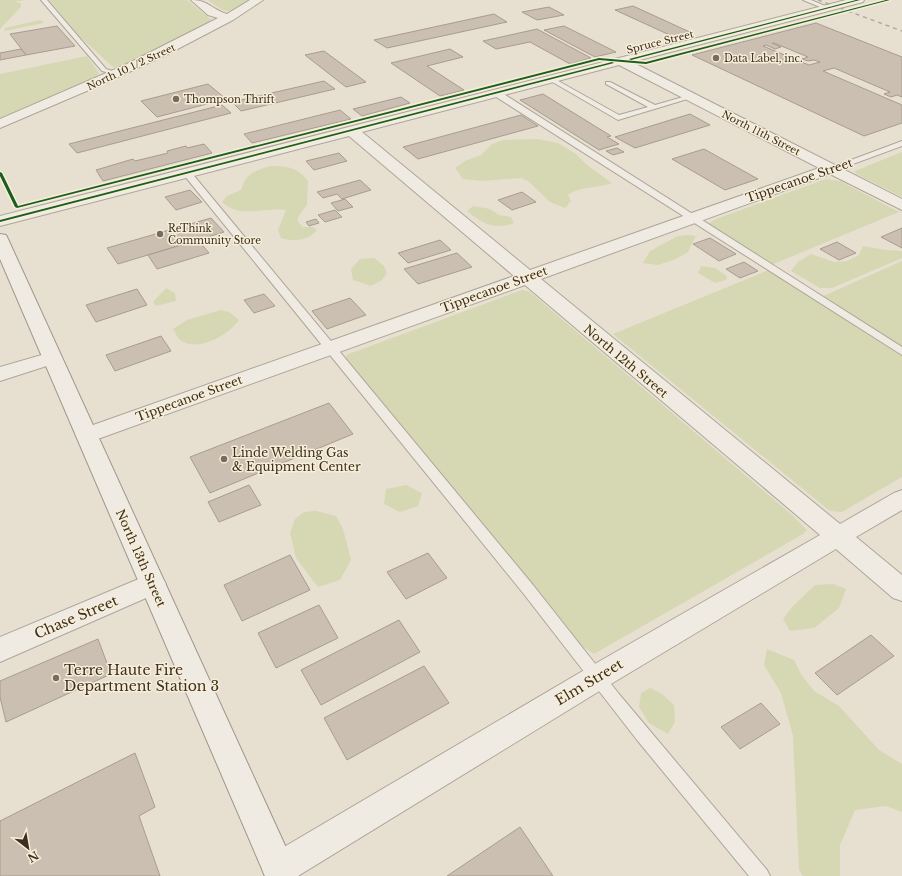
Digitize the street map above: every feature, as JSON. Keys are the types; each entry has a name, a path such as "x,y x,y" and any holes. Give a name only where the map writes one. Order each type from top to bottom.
{"street":[{"path":"196,0 212,13 229,18"},
{"name":"North 10 1/2 Street","path":"0,124 168,50 229,18 258,0"},
{"name":"Spruce Street","path":"0,221 859,0"},
{"name":"North 11th Street","path":"620,62 902,206"},
{"name":"North 12th Street","path":"352,131 526,278 902,590"},
{"name":"Tippecanoe Street","path":"87,435 831,169"},
{"name":"North 13th Street","path":"0,240 280,872"},
{"path":"0,374 52,358"},
{"name":"Elm Street","path":"280,872 596,678 902,499"},
{"name":"Chase Street","path":"0,650 153,584"}],"lane":[{"path":"44,0 104,70 116,74"},
{"path":"806,0 827,8"},
{"path":"550,79 618,118 690,97"},
{"path":"608,83 653,107"},
{"path":"496,93 902,352"},
{"name":"Tippecanoe Street","path":"831,169 902,143"},
{"path":"187,173 528,589 596,678 761,876"}],"green space":[{"path":"0,0 25,0 14,2 21,3 21,7 0,29"},
{"path":"49,0 187,0 214,22 121,67 113,67 78,35"},
{"path":"208,0 253,0 239,8 226,11"},
{"path":"40,20 44,23 4,31 5,28"},
{"path":"87,56 99,73 94,80 0,119 0,74"},
{"path":"537,139 558,143 576,154 587,165 612,183 584,188 568,195 571,201 565,208 550,202 528,181 521,178 482,181 463,179 455,168 465,161 481,155 492,144 503,140"},
{"path":"902,152 902,197 856,174 855,171"},
{"path":"270,166 291,168 304,176 308,181 307,205 298,217 298,222 303,227 313,227 317,230 313,234 300,240 281,238 278,230 286,210 236,210 222,202 227,196 241,190 248,176"},
{"path":"826,179 840,181 899,212 771,265 710,227 709,223 716,219"},
{"path":"473,206 490,209 499,215 511,217 514,223 495,226 484,222 467,211"},
{"path":"678,236 696,236 688,252 676,259 658,265 643,263 650,251"},
{"path":"863,246 902,251 902,258 832,288 820,288 791,271 798,262 811,254 834,262 847,261 859,255"},
{"path":"374,258 384,266 387,273 382,280 371,286 353,280 351,269 360,259"},
{"path":"902,261 902,348 821,297"},
{"path":"701,266 715,268 727,276 726,280 715,283 698,273"},
{"path":"769,270 902,356 902,477 842,512 830,511 613,334"},
{"path":"166,288 175,293 176,301 156,306 153,302"},
{"path":"522,290 530,292 792,515 807,530 803,534 594,654 579,644 568,634 533,584 392,418 348,363 346,355"},
{"path":"221,310 229,312 239,320 228,331 212,340 204,343 187,343 180,340 173,329 187,320"},
{"path":"406,485 422,493 418,506 400,512 384,504 386,489"},
{"path":"316,511 336,516 343,529 351,560 340,580 318,587 296,558 290,533 295,519 304,512"},
{"path":"833,584 846,589 839,608 814,628 790,631 783,619 793,606 815,585"},
{"path":"767,649 794,660 801,674 814,691 839,706 879,750 902,764 902,812 886,806 855,810 840,845 840,876 803,876 799,870 793,736 781,693 764,665"},
{"path":"650,688 662,694 674,705 675,722 668,734 649,723 639,707 641,693"}],"building":[{"path":"633,6 692,33 674,37 615,10"},
{"path":"549,7 564,15 537,20 522,12"},
{"path":"494,14 507,22 387,48 374,40"},
{"path":"816,23 902,57 902,97 897,95 891,97 884,94 890,92 834,68 823,71 902,105 902,123 864,136 692,55","holes":["772,43 808,57 802,59 820,62 809,65 763,46 766,45 775,49 781,47"]},
{"path":"57,26 75,46 26,55 10,34"},
{"path":"564,26 616,52 595,57 544,30"},
{"path":"537,29 591,58 570,64 530,42 496,49 483,41"},
{"path":"21,49 26,55 0,60 0,53"},
{"path":"450,49 463,57 427,66 464,90 440,96 391,63"},
{"path":"324,51 366,82 346,87 305,55"},
{"path":"324,81 335,89 241,111 232,102"},
{"path":"208,84 226,99 157,117 141,101"},
{"path":"543,94 611,136 607,137 619,144 599,150 520,100"},
{"path":"401,97 410,103 362,116 353,109"},
{"path":"222,105 231,113 77,153 69,144"},
{"path":"340,110 351,119 252,143 244,134"},
{"path":"690,114 710,125 635,148 615,137"},
{"path":"521,115 538,126 418,159 403,147"},
{"path":"204,144 212,153 103,181 96,170 133,159 135,161 168,153 167,151 186,146 187,148"},
{"path":"617,148 624,152 613,155 606,151"},
{"path":"704,149 758,179 725,190 672,159"},
{"path":"339,153 347,161 314,170 306,161"},
{"path":"360,180 371,190 342,199 337,194 323,198 317,192"},
{"path":"190,190 202,202 176,210 165,197"},
{"path":"522,192 536,202 512,210 498,200"},
{"path":"345,199 353,207 338,211 331,203"},
{"path":"335,210 342,217 325,222 318,215"},
{"path":"211,218 224,232 118,264 107,248"},
{"path":"316,219 319,223 309,226 306,222"},
{"path":"902,228 902,248 881,237"},
{"path":"710,238 736,254 719,261 693,244"},
{"path":"198,240 209,253 157,269 148,255"},
{"path":"440,240 451,250 408,263 398,253"},
{"path":"837,242 856,253 839,260 820,249"},
{"path":"457,253 472,267 418,284 404,269"},
{"path":"744,262 758,271 740,278 726,269"},
{"path":"137,289 147,305 96,322 86,305"},
{"path":"264,294 275,306 254,313 244,300"},
{"path":"350,298 366,315 327,329 312,311"},
{"path":"161,336 171,351 115,371 106,355"},
{"path":"329,403 353,434 210,493 190,457"},
{"path":"249,485 261,505 219,522 208,502"},
{"path":"428,553 447,578 406,599 387,572"},
{"path":"290,555 310,590 242,621 224,585"},
{"path":"319,605 338,638 276,668 258,633"},
{"path":"399,620 420,652 321,705 301,670"},
{"path":"871,635 894,656 837,695 815,673"},
{"name":"Terre Haute Fire Department Station 3","path":"98,639 111,674 6,722 0,697 0,681"},
{"path":"424,666 449,703 347,760 324,718"},
{"path":"761,703 780,724 740,749 721,727"},
{"path":"135,753 155,807 139,816 160,876 0,876 0,821"},
{"path":"520,827 553,876 447,876"}],"railway":[{"path":"818,0 902,31"}],"cycle path":[{"path":"630,59 859,0"},
{"path":"0,173 17,207 599,59 646,63 889,0"},
{"path":"0,221 613,63"}],"place":[{"name":"Data Label, inc.","path":"716,58"},
{"name":"Thompson Thrift","path":"176,99"},
{"name":"ReThink Community Store","path":"160,234"},
{"name":"Linde Welding Gas & Equipment Center","path":"224,459"},
{"name":"Terre Haute Fire Department Station 3","path":"56,678"}]}
